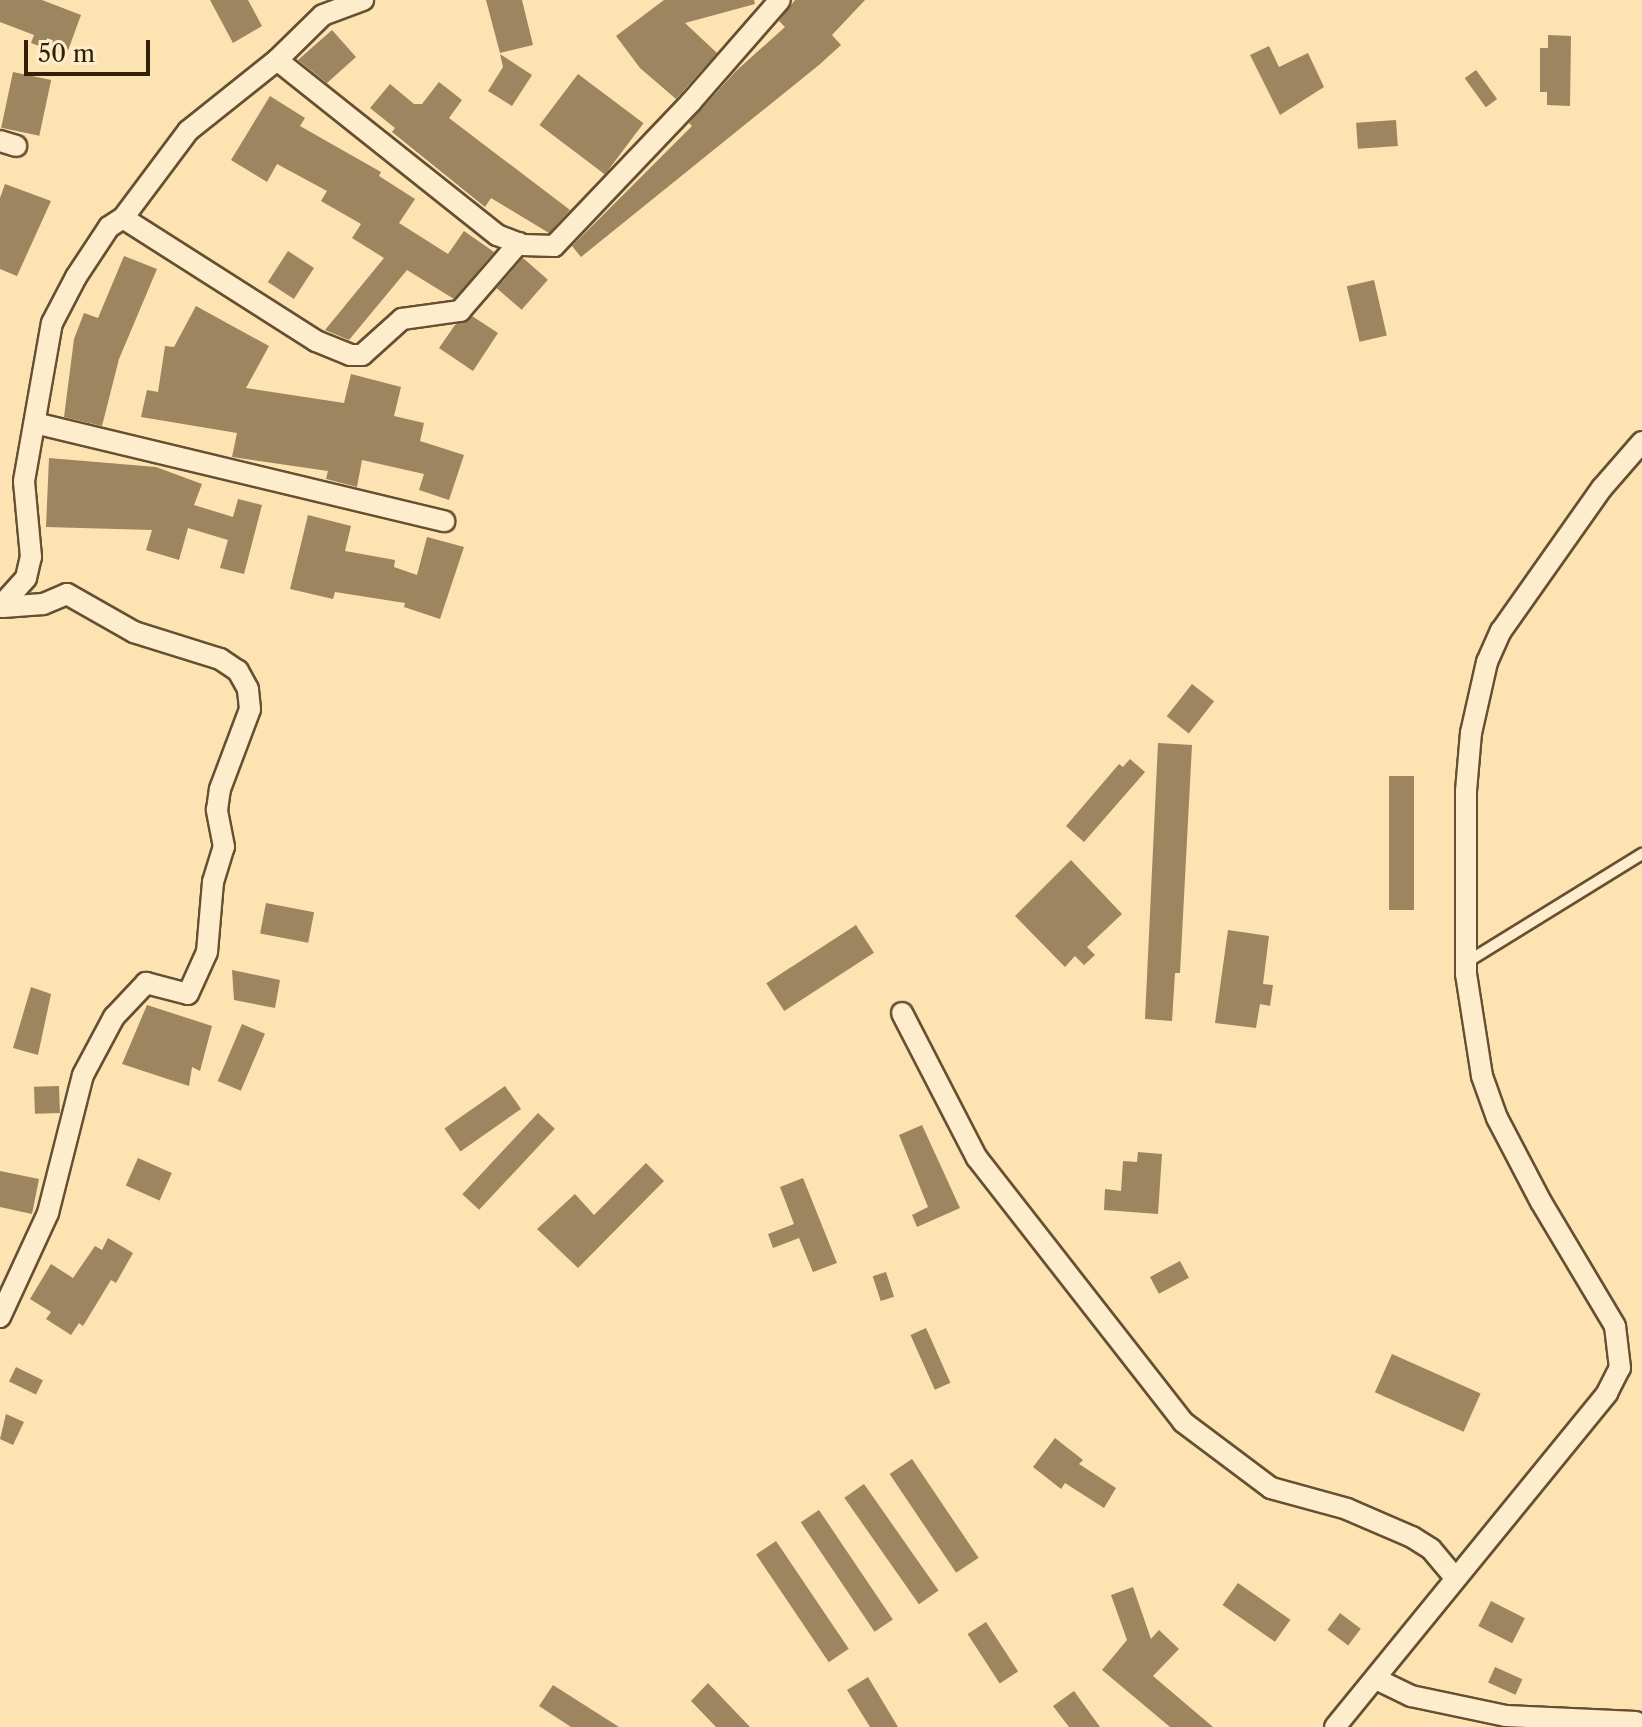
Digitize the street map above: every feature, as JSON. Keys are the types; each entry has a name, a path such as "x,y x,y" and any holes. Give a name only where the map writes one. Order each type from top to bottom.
{"street":[{"path":"2,607 26,578 31,557 24,481 52,323 109,227 123,218 188,131 277,60 323,15 363,0"},
{"path":"277,60 470,216 519,243 554,246 574,228 780,0"},
{"path":"123,218 316,341 350,355 362,355 402,319 460,311 519,243"},
{"path":"35,423 444,521"},
{"path":"1335,1727 1607,1393 1620,1368 1621,1348 1615,1326 1541,1202 1487,1094 1474,1042 1466,963 1466,780 1487,662 1520,603 1642,442"},
{"path":"0,1317 48,1213 83,1075 114,1017 146,983 188,994 207,952 213,882 224,847 217,810 220,789 250,709 248,689 238,671 220,659 134,632 67,594 43,604 2,607"},
{"path":"902,1013 977,1158 1183,1422 1271,1488 1347,1509 1412,1537 1431,1549 1455,1578"},
{"path":"1376,1679 1411,1696 1506,1716 1636,1722"}],"lane":[{"path":"1466,963 1642,854"}],"building":[{"path":"0,0 42,0 81,15 66,56 31,43 34,35 0,22"},
{"path":"210,0 248,0 262,26 233,43"},
{"path":"486,0 522,0 533,45 500,53"},
{"path":"664,0 754,0 755,4 685,23 717,53 676,99 640,68 616,36"},
{"path":"795,0 865,0 832,35 841,45 819,65 581,257 572,246 692,126 689,123 736,71 785,27 779,21"},
{"path":"332,30 356,57 327,83 298,60"},
{"path":"1548,35 1571,36 1570,106 1547,105 1547,92 1540,92 1540,48 1548,48"},
{"path":"1269,46 1279,67 1308,53 1324,87 1280,115 1250,55"},
{"path":"500,54 532,75 512,106 488,91 503,67"},
{"path":"1476,70 1497,99 1486,107 1465,78"},
{"path":"13,72 51,80 39,136 1,128"},
{"path":"578,74 643,123 605,174 539,125"},
{"path":"439,82 462,100 449,118 570,210 549,233 491,198 485,207 392,132 395,128 370,108 390,84 414,104 422,104"},
{"path":"270,96 305,118 300,126 381,172 379,176 415,199 399,223 448,254 464,231 494,252 454,299 407,270 349,340 325,330 384,258 352,238 361,224 321,201 327,191 277,164 267,182 231,160"},
{"path":"1396,120 1398,146 1358,149 1356,123"},
{"path":"5,184 51,201 17,276 0,269 0,198"},
{"path":"288,251 314,268 294,299 268,282"},
{"path":"124,256 157,269 119,359 102,426 64,417 74,339 84,313 98,318"},
{"path":"523,258 548,280 522,310 497,288"},
{"path":"1374,280 1387,336 1360,342 1347,286"},
{"path":"196,306 269,346 246,388 344,403 351,374 401,387 394,416 424,423 420,441 464,455 449,500 419,490 424,474 362,460 357,487 326,479 328,471 232,457 237,433 141,417 147,390 158,392 165,346 174,347"},
{"path":"472,316 498,333 473,371 439,348 455,325"},
{"path":"49,458 156,467 202,484 194,505 233,517 238,499 262,505 244,574 220,568 228,540 188,528 179,560 146,550 152,530 46,527"},
{"path":"308,515 351,526 345,551 395,560 394,567 417,575 427,537 464,547 440,619 404,607 405,603 335,592 333,599 290,589"},
{"path":"1192,684 1214,701 1189,734 1167,716"},
{"path":"1158,743 1192,745 1180,973 1175,973 1172,1021 1145,1019"},
{"path":"1130,759 1145,772 1084,842 1066,826 1119,764 1123,767"},
{"path":"1389,776 1414,776 1414,910 1389,910"},
{"path":"1071,860 1122,914 1087,947 1095,955 1084,965 1075,956 1065,967 1015,916"},
{"path":"266,903 314,912 308,943 260,933"},
{"path":"856,925 874,953 784,1011 766,983"},
{"path":"1228,930 1269,936 1263,984 1273,985 1270,1006 1260,1004 1256,1028 1215,1023"},
{"path":"232,970 280,980 275,1008 234,1000"},
{"path":"31,987 51,994 38,1055 13,1048"},
{"path":"147,1005 212,1026 200,1071 192,1067 189,1086 122,1064"},
{"path":"242,1024 265,1034 241,1091 218,1081"},
{"path":"59,1086 60,1113 35,1114 34,1087"},
{"path":"505,1086 521,1109 460,1151 444,1128"},
{"path":"538,1113 555,1129 479,1210 462,1194"},
{"path":"922,1125 960,1208 917,1227 912,1215 928,1207 899,1135"},
{"path":"1138,1152 1162,1154 1158,1214 1104,1210 1105,1189 1121,1191 1123,1161 1137,1162"},
{"path":"138,1158 172,1173 160,1200 126,1185"},
{"path":"646,1163 664,1181 578,1268 537,1229 575,1194 594,1215"},
{"path":"0,1171 39,1179 32,1214 0,1207"},
{"path":"803,1178 837,1263 813,1272 799,1238 773,1248 768,1234 794,1224 780,1187"},
{"path":"108,1238 133,1253 116,1283 111,1280 83,1326 79,1323 71,1335 46,1319 51,1312 30,1299 51,1264 73,1278 95,1246 102,1250"},
{"path":"1180,1261 1189,1278 1159,1294 1150,1277"},
{"path":"886,1272 894,1297 881,1301 873,1276"},
{"path":"926,1328 950,1383 935,1390 910,1335"},
{"path":"1392,1354 1481,1393 1464,1432 1375,1392"},
{"path":"16,1367 43,1380 36,1395 9,1381"},
{"path":"6,1414 24,1422 13,1445 0,1439"},
{"path":"1055,1438 1083,1460 1079,1464 1116,1488 1104,1508 1065,1483 1061,1489 1033,1467"},
{"path":"912,1459 979,1558 956,1573 890,1474"},
{"path":"864,1484 939,1590 919,1604 844,1498"},
{"path":"819,1510 893,1619 875,1632 801,1522"},
{"path":"776,1541 849,1649 829,1662 756,1554"},
{"path":"1238,1583 1290,1620 1275,1642 1223,1605"},
{"path":"1133,1587 1151,1639 1159,1630 1179,1649 1153,1676 1213,1727 1170,1727 1102,1670 1127,1640 1111,1595"},
{"path":"1491,1601 1525,1618 1512,1643 1478,1626"},
{"path":"1340,1613 1361,1629 1348,1645 1327,1630"},
{"path":"986,1622 1018,1671 1000,1683 968,1634"},
{"path":"1495,1667 1522,1679 1515,1695 1488,1683"},
{"path":"868,1677 898,1727 870,1727 847,1690"},
{"path":"708,1683 750,1727 716,1727 691,1701"},
{"path":"553,1685 619,1727 571,1727 539,1706"},
{"path":"1074,1691 1100,1727 1069,1727 1053,1706"}]}
